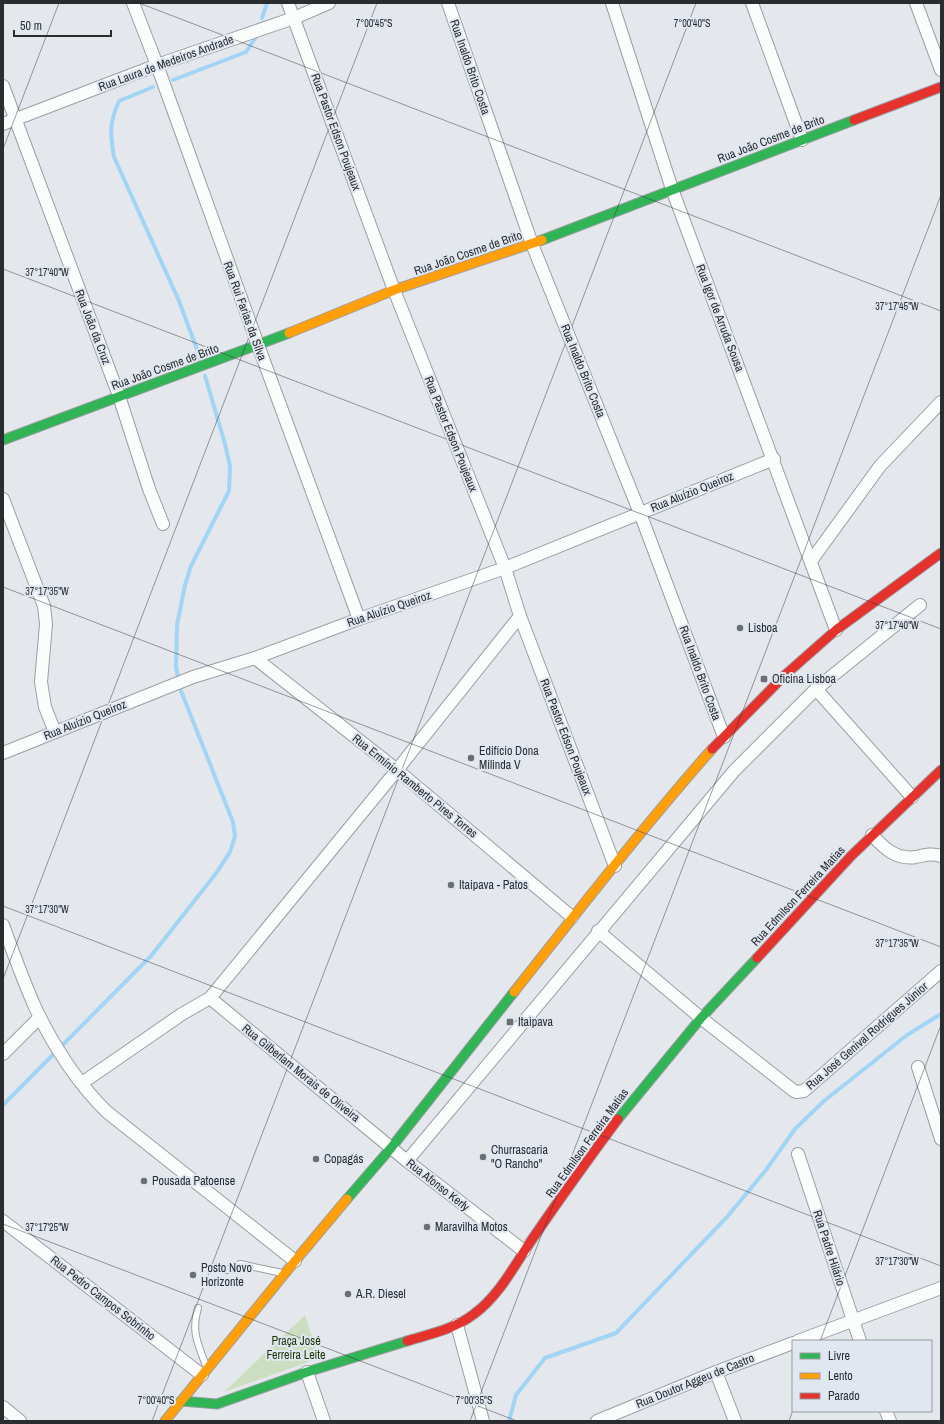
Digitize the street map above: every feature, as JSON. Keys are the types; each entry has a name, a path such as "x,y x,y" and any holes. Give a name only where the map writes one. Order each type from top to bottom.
{"street":[{"name":"Rua Rui Farias da Silva","path":"133,3 157,65 358,619"},
{"name":"Rua Pastor Edson Poujeaux","path":"288,3 394,290 505,568 520,616 615,866"},
{"name":"Rua Laura de Medeiros Andrade","path":"3,124 157,65 294,18 329,3"},
{"name":"Rua Inaldo Brito Costa","path":"448,3 532,244 640,513 724,737"},
{"name":"Rua Igor de Arruda Sousa","path":"612,3 672,189 774,459 836,630"},
{"path":"752,3 802,140"},
{"path":"916,3 941,70"},
{"name":"Rua João da Cruz","path":"3,86 119,396 149,489 163,524"},
{"name":"Rua João Cosme de Brito","path":"3,440 258,345 394,290 532,244 941,87"},
{"path":"811,561 880,466 941,402"},
{"name":"Rua Aluízio Queiroz","path":"3,753 193,677 255,658 358,619 505,568 774,459"},
{"path":"3,499 44,606 46,624 41,682 45,707 55,732"},
{"path":"165,1421 295,1261 391,1148 572,918 682,782 785,675 836,630 941,553"},
{"path":"407,1161 598,931 734,771 816,689 920,604"},
{"path":"82,1083 182,1014 210,998 397,770 520,616"},
{"name":"Rua Ermínio Ramberto Pires Torres","path":"255,658 397,770 572,918"},
{"path":"816,689 912,797"},
{"name":"Rua Edmilson Ferreira Matias","path":"181,1401 217,1404 307,1372 457,1325 475,1314 493,1296 510,1274 574,1178 628,1106 701,1018 850,856 941,770"},
{"path":"872,835 886,850 897,855 911,858 933,854 941,856"},
{"path":"3,925 40,1017 51,1038 94,1099 107,1112 295,1261"},
{"path":"598,931 701,1018"},
{"name":"Rua José Genival Rodrigues Júnior","path":"701,1018 791,1089 797,1092 804,1091 941,971"},
{"name":"Rua Gilberlam Morais de Oliveira","path":"210,998 391,1148"},
{"path":"3,1054 40,1017"},
{"path":"918,1068 941,1139"},
{"name":"Rua Afonso Kerly","path":"391,1148 524,1251"},
{"name":"Rua Padre Hilário","path":"798,1154 860,1340"},
{"name":"Rua Pedro Campos Sobrinho","path":"3,1221 205,1372"},
{"path":"801,1340 941,1288"},
{"path":"457,1325 483,1421"},
{"name":"Rua Doutor Aggeu de Castro","path":"597,1421 716,1372 792,1343"},
{"path":"307,1372 324,1421"},
{"path":"716,1372 735,1421"},
{"path":"3,1407 20,1421"}],"lane":[{"path":"227,1270 240,1264 285,1274"},
{"path":"198,1308 195,1316 194,1332 205,1372"}],"green space":[{"name":"Praça José Ferreira Leite","path":"305,1315 319,1358 224,1392"}],"waterway":[{"path":"262,18 267,3"},
{"path":"173,80 246,52 256,37"},
{"path":"153,87 119,101 113,116 111,129 114,157 179,301 201,360"},
{"path":"3,1105 151,956 217,872 230,852 235,836 233,822 181,691 176,667 177,625 185,585 191,566 229,491 230,466 205,376"},
{"path":"509,1421 516,1395 545,1358 616,1333 727,1217 766,1170 795,1129 824,1101 907,1035 941,1014"}],"traffic: fast":[{"path":"542,240 854,120"},
{"path":"3,440 289,333"},
{"path":"618,1119 701,1018 757,958"},
{"path":"347,1199 391,1148 514,992"},
{"path":"181,1401 217,1404 307,1372 407,1341"}],"traffic: slow":[{"path":"289,333 394,290 542,240"},
{"path":"514,992 636,839 712,749"},
{"path":"165,1421 347,1199"}],"traffic: jam":[{"path":"854,120 941,87"},
{"path":"712,749 785,675 836,630 941,553"},
{"path":"757,958 851,856 941,770"},
{"path":"407,1341 459,1324 474,1314 492,1298 618,1119"}],"place":[{"name":"Lisboa","path":"740,628"},
{"name":"Oficina Lisboa","path":"764,679"},
{"name":"Edifício Dona Milinda V","path":"471,758"},
{"name":"Itaipava - Patos","path":"451,885"},
{"name":"Itaipava","path":"510,1022"},
{"name":"Churrascaria \"O Rancho\"","path":"483,1157"},
{"name":"Copagás","path":"316,1159"},
{"name":"Pousada Patoense","path":"144,1181"},
{"name":"Maravilha Motos","path":"427,1227"},
{"name":"Posto Novo Horizonte","path":"193,1275"},
{"name":"A.R. Diesel","path":"348,1294"}]}
